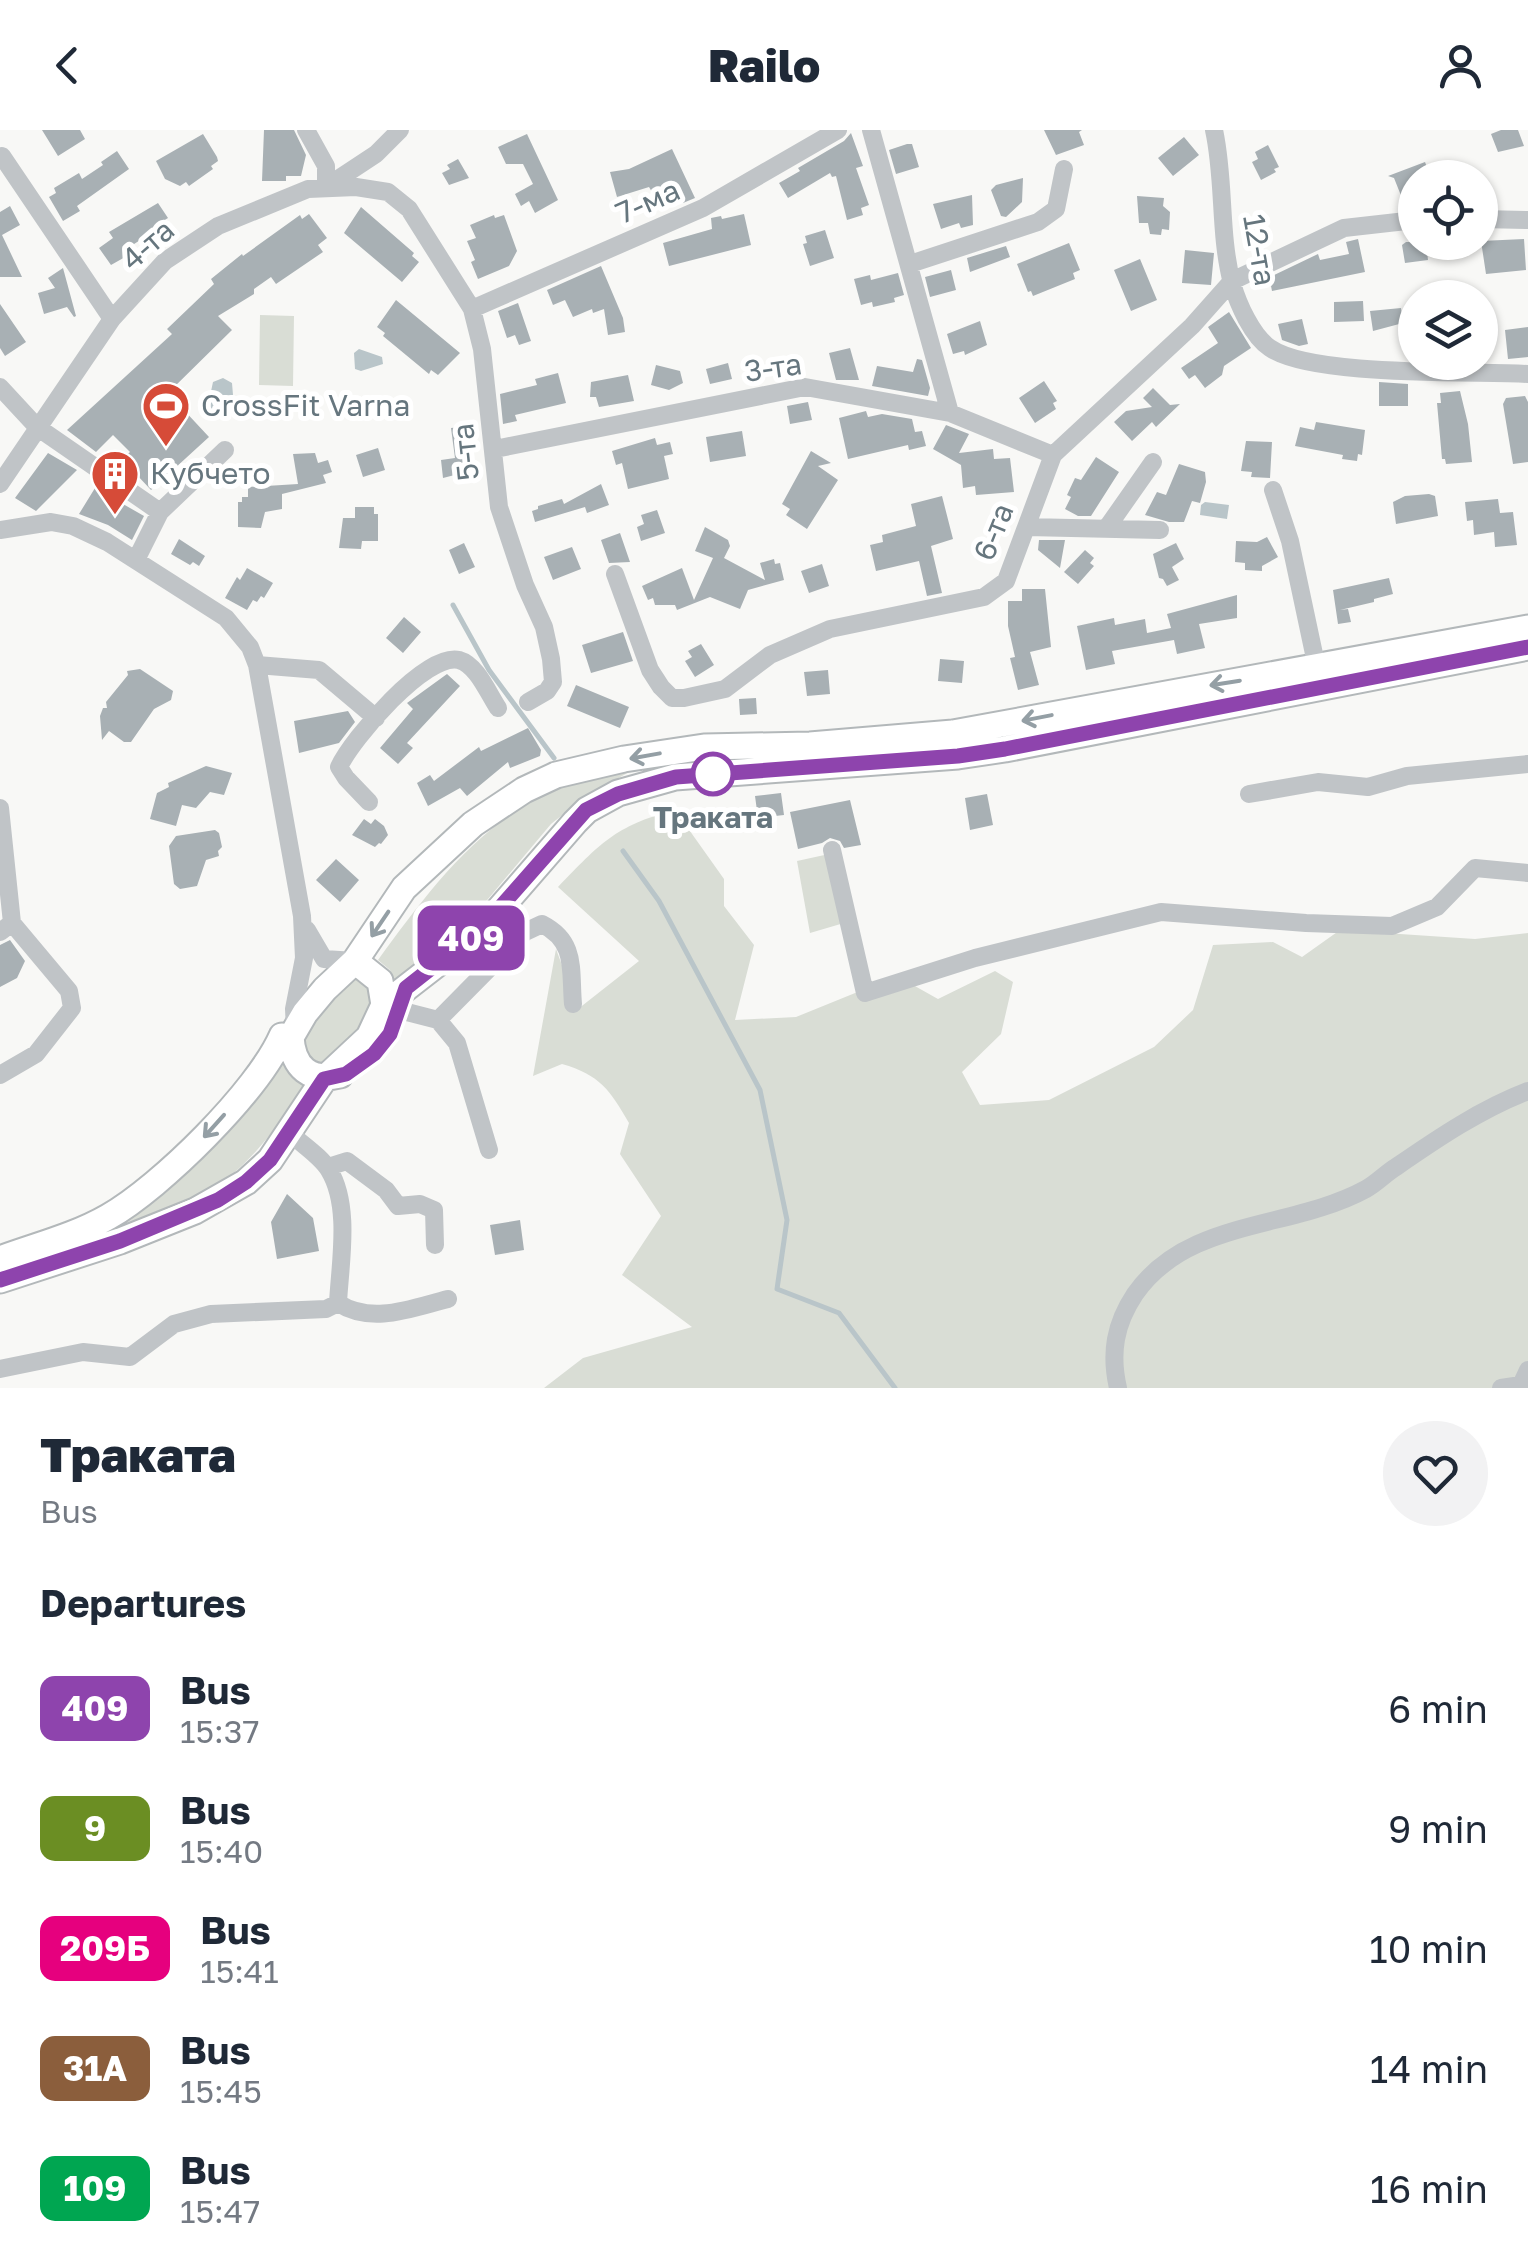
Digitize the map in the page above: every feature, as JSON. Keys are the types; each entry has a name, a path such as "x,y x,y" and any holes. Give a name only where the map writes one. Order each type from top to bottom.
{"highway":[{"path":"0,1259 88,1227 149,1188 210,1130 289,1032 317,980 354,960 404,888 496,807 556,775 624,759 704,747 810,745 952,733 1528,628"},
{"path":"289,1032 297,1062 312,1075 324,1079 346,1074 387,1039 396,1001 482,928 586,810 635,786 676,777 1005,749 1528,647"},
{"path":"354,960 376,976 396,1001"},
{"path":"0,1280 120,1241 218,1200 257,1173 324,1079"}],"street":[{"path":"306,130 326,166 326,188"},
{"name":"4-та","path":"0,484 112,319 143,282 190,243 259,208 308,190 326,188 376,154 400,130"},
{"name":"7-ма","path":"472,309 703,208 838,130"},
{"path":"871,130 950,413"},
{"name":"12-та","path":"1214,130 1232,282 1244,314 1266,346 1300,362 1528,374"},
{"path":"2,156 112,319"},
{"path":"910,264 1038,222 1056,208 1064,169"},
{"name":"5-та","path":"326,188 374,189 398,199 472,309 482,349 499,507 544,627 551,659 552,682 547,691 528,702"},
{"path":"1498,219 1528,220"},
{"name":"6-та","path":"615,574 650,670 660,688 672,698 698,698 725,689 770,655 830,629 994,592 1006,581 1053,455 1192,326 1232,282 1344,228 1398,222"},
{"path":"0,387 36,427 160,512"},
{"name":"3-та","path":"495,450 806,388 950,413 1053,455"},
{"path":"136,560 160,512 225,450"},
{"path":"1106,529 1152,462"},
{"path":"1272,490 1290,541 1316,668"},
{"path":"0,530 34,522 74,526 136,560 226,618 250,647 257,664 302,916 304,958 289,1032"},
{"path":"1027,527 1160,530"},
{"path":"369,802 339,767 376,718 424,670 452,659 472,668 498,708"},
{"path":"257,664 319,670 376,718"},
{"path":"1248,794 1318,782 1368,787 1407,776 1528,764"},
{"path":"0,808 6,927 69,991 72,1008 36,1054 0,1075"},
{"path":"832,850 865,993 975,958 1161,912 1392,926 1437,907 1474,868 1528,872"},
{"path":"302,916 324,959 354,960"},
{"path":"438,1020 525,932 542,924 560,934 569,950 573,1004"},
{"path":"396,1001 438,1020 457,1043 489,1150"},
{"path":"1118,1388 1115,1339 1125,1310 1150,1274 1196,1242 1296,1215 1366,1189 1486,1110 1528,1091"},
{"path":"289,1132 328,1167 337,1188 343,1221 338,1303"},
{"path":"328,1167 348,1161 386,1190 398,1206 428,1206 434,1210 435,1245"},
{"path":"338,1303 354,1313 369,1315 404,1311 448,1299"},
{"path":"0,1369 83,1352 130,1357 174,1324 211,1314 326,1309 338,1303"},
{"path":"1502,1388 1521,1385 1528,1370"}],"shaded area":[{"path":"260,315 294,316 293,386 259,385"},
{"path":"359,349 382,357 383,364 361,371 355,369 354,353"},
{"path":"223,378 232,383 233,395 221,404 216,415 203,416 200,402 210,396 213,382"},
{"path":"1205,502 1229,505 1227,519 1200,515"},
{"path":"629,768 631,771 586,796 551,824 467,924 396,985 390,970 378,960 439,881 484,835 538,797 576,781"},
{"path":"675,810 724,879 724,906 754,945 735,1020 796,1017 897,976 938,999 995,971 1013,982 1001,1034 962,1072 980,1105 1049,1100 1154,1047 1193,1010 1213,945 1273,942 1302,957 1340,930 1475,939 1528,933 1528,1388 544,1388 583,1358 692,1327 622,1275 661,1216 620,1154 629,1123 622,1111 603,1085 575,1068 562,1064 533,1076 556,949 578,1009 639,961 558,887 609,838"},
{"path":"829,854 844,923 810,933 797,861"},
{"path":"359,975 373,1000 364,1029 341,1052 314,1065 303,1053 305,1029"},
{"path":"285,1058 306,1082 252,1156 210,1190 185,1204 124,1224 122,1217"}],"building":[{"path":"42,130 80,130 85,139 58,156"},
{"path":"264,130 294,130 306,155 301,176 286,176 286,181 262,181"},
{"path":"1044,130 1082,130 1079,132 1084,145 1056,155"},
{"path":"1518,130 1524,146 1498,152 1491,134"},
{"path":"851,133 863,166 856,168 869,205 861,208 863,215 847,220 836,176 830,173 788,198 779,183"},
{"path":"203,134 217,157 213,169 189,186 165,179 156,161"},
{"path":"527,134 558,200 535,213 529,201 521,206 515,194 533,184 523,164 506,164 498,147"},
{"path":"1184,137 1199,155 1173,176 1158,158"},
{"path":"912,144 919,167 896,174 889,150"},
{"path":"1268,145 1279,167 1261,180 1252,162 1258,159 1255,152"},
{"path":"672,149 695,198 683,203 673,182 652,192 649,187 617,197 610,172 629,169"},
{"path":"117,151 129,169 77,206 80,211 63,221 49,197 56,193 54,188 79,173 82,179"},
{"path":"458,159 469,178 449,185 442,173"},
{"path":"1023,178 1022,202 1006,217 1001,216 991,190"},
{"path":"972,195 973,225 961,228 959,223 941,229 933,204"},
{"path":"1137,196 1164,198 1163,206 1170,212 1169,230 1162,229 1161,235 1150,234 1148,223 1139,223"},
{"path":"158,203 168,218 163,221 165,224 131,246 134,252 111,265 99,248 113,238 109,232"},
{"path":"10,206 20,225 2,235 22,277 0,277 0,212"},
{"path":"361,207 414,253 412,256 419,262 402,282 344,233"},
{"path":"309,214 327,238 318,245 323,252 276,284 271,277 254,289 254,294 218,316 232,330 168,393 209,437 151,490 122,459 130,452 113,435 96,452 67,430 172,334 167,329 214,284 211,279 300,215 302,219"},
{"path":"744,214 751,245 669,266 663,243 712,229 711,218"},
{"path":"504,215 517,251 509,266 478,279 467,241 476,238 470,225"},
{"path":"825,230 834,258 810,266 803,244 807,243 805,236"},
{"path":"1358,239 1365,272 1272,291 1271,286 1266,287 1264,280 1318,254 1320,260 1349,254 1346,242"},
{"path":"1524,239 1526,270 1486,274 1484,260 1498,260 1498,240"},
{"path":"1069,243 1080,270 1073,273 1075,279 1033,296 1017,264"},
{"path":"1006,246 1010,257 970,272 967,258"},
{"path":"1185,250 1214,253 1211,285 1182,283"},
{"path":"1140,259 1157,300 1131,311 1114,270"},
{"path":"601,266 625,332 608,335 604,309 573,317 565,300 553,305 547,290"},
{"path":"63,268 74,317 67,307 44,314 38,293 55,288 48,278"},
{"path":"951,270 956,290 930,297 925,277"},
{"path":"898,273 904,295 894,298 895,302 873,307 872,302 861,305 854,279 870,275 871,280"},
{"path":"396,300 460,353 438,375 431,370 429,374 377,327"},
{"path":"1363,301 1364,321 1334,322 1334,302"},
{"path":"518,303 531,341 519,345 515,335 507,338 498,311"},
{"path":"0,304 26,342 5,356 0,348"},
{"path":"1398,308 1398,324 1373,331 1370,311"},
{"path":"1229,312 1251,348 1224,366 1222,375 1205,388 1195,375 1189,379 1181,368 1218,343 1208,327"},
{"path":"1302,319 1308,344 1299,346 1282,340 1278,324"},
{"path":"980,321 987,345 965,355 964,351 953,354 947,334"},
{"path":"1528,327 1528,357 1508,359 1505,330"},
{"path":"850,348 859,380 836,380 829,353"},
{"path":"917,359 922,360 930,388 928,396 872,386 877,366 913,372"},
{"path":"728,363 732,379 710,384 706,369"},
{"path":"656,365 680,371 683,383 669,390 651,385"},
{"path":"558,373 566,403 515,415 517,421 503,424 500,394 537,385 535,379"},
{"path":"628,375 634,401 599,407 596,397 590,397 591,382"},
{"path":"1044,381 1057,401 1053,403 1056,409 1035,423 1019,398"},
{"path":"1379,382 1408,384 1408,406 1379,406"},
{"path":"1153,388 1170,405 1180,404 1156,427 1152,422 1132,441 1114,422 1126,411 1152,407 1143,398"},
{"path":"1460,391 1472,462 1446,464 1442,459 1437,403 1441,403 1440,393"},
{"path":"1525,396 1528,462 1513,464 1503,404 1506,398"},
{"path":"808,402 812,420 790,424 787,406"},
{"path":"866,411 868,417 882,414 912,419 915,432 922,431 926,446 909,450 908,445 848,459 839,418"},
{"path":"1316,422 1365,430 1362,455 1358,454 1357,461 1342,459 1343,455 1295,446 1300,427 1314,430"},
{"path":"946,425 969,434 959,453 993,449 994,459 1010,458 1014,492 976,495 975,486 963,488 961,465 933,449"},
{"path":"468,426 474,470 443,478 441,460 455,458 451,428"},
{"path":"742,431 746,456 710,462 706,437"},
{"path":"655,438 657,445 670,442 673,454 664,456 669,479 628,489 622,463 616,465 612,451"},
{"path":"1246,441 1272,442 1270,478 1251,477 1252,472 1241,471"},
{"path":"378,448 385,470 363,477 356,455"},
{"path":"811,451 831,463 818,466 838,480 807,529 786,515 790,509 782,504"},
{"path":"48,453 77,470 36,511 15,498"},
{"path":"315,453 318,463 328,460 332,472 323,475 326,483 282,494 282,509 265,512 261,528 238,527 238,502 248,497 248,487 298,484 293,454"},
{"path":"1096,457 1119,472 1091,516 1078,516 1065,509 1071,497 1067,495 1075,478 1081,480"},
{"path":"1179,464 1205,472 1200,503 1192,501 1184,522 1145,515 1157,492 1166,495"},
{"path":"601,484 609,505 587,513 585,507 535,522 532,511 538,506 562,499 564,504"},
{"name":"Кубчето","path":"95,488 144,516 132,540 79,514"},
{"path":"942,496 953,539 931,546 942,593 927,596 919,561 876,571 870,545 883,542 882,535 916,526 911,504"},
{"path":"1405,496 1435,496 1438,516 1396,524 1393,502"},
{"path":"1498,499 1500,513 1513,512 1517,545 1495,547 1494,532 1474,535 1473,520 1467,521 1465,502"},
{"path":"355,507 374,507 374,514 378,514 378,541 362,541 361,549 339,548 343,518 355,518"},
{"path":"657,510 665,533 641,541 637,527 644,524 641,515"},
{"path":"705,527 728,540 730,546 724,558 765,580 760,563 774,559 775,564 780,563 784,580 748,590 740,609 710,597 677,610 675,605 655,605 642,586 682,568 694,600 713,558 695,551"},
{"path":"620,533 630,562 609,563 601,540"},
{"path":"1267,537 1278,557 1262,566 1262,571 1245,570 1245,563 1235,562 1236,541 1257,542"},
{"path":"179,539 205,556 199,566 171,554"},
{"path":"1039,540 1065,540 1060,568 1038,550"},
{"path":"464,543 475,567 459,574 449,550"},
{"path":"1176,543 1184,559 1172,567 1179,580 1167,586 1159,578 1153,554"},
{"path":"572,547 581,569 553,580 544,557"},
{"path":"1085,550 1094,558 1090,563 1094,566 1078,584 1064,572"},
{"path":"822,564 829,586 809,593 801,571"},
{"path":"247,568 273,583 264,598 253,600 247,610 225,598"},
{"path":"1389,578 1393,594 1340,610 1348,609 1351,622 1338,624 1333,590"},
{"path":"1022,589 1045,589 1051,647 1030,652 1039,685 1018,690 1010,658 1015,657 1008,626 1008,601 1022,601"},
{"path":"1237,595 1237,618 1199,624 1205,648 1177,654 1174,640 1112,651 1115,664 1086,670 1077,626 1114,618 1115,625 1145,619 1147,633 1171,628 1167,614"},
{"path":"404,617 421,632 403,653 386,638"},
{"path":"623,632 633,661 591,673 582,645"},
{"path":"701,644 714,665 695,677 685,661 692,657 688,651"},
{"path":"940,659 964,661 962,683 938,681"},
{"path":"140,669 173,691 171,700 154,709 131,742 124,742 109,731 102,740 100,716 103,708 107,708 106,702 128,675 127,671"},
{"path":"828,670 830,694 807,696 804,672"},
{"path":"447,674 460,686 407,743 413,748 398,764 380,748 413,709 407,703"},
{"name":"Траката","path":"576,685 629,707 620,728 567,706"},
{"path":"756,698 757,714 740,715 739,699"},
{"path":"348,711 355,722 339,743 299,753 294,721"},
{"path":"528,728 541,750 540,756 510,768 508,762 467,796 460,788 428,806 417,783 430,775 434,781 479,747 481,751"},
{"path":"206,766 232,773 224,795 210,792 196,808 182,805 176,826 150,819 157,793 169,787 168,783"},
{"path":"781,793 784,815 758,818 755,796"},
{"path":"987,794 993,825 970,830 965,798"},
{"path":"850,800 861,845 844,848 840,841 830,838 798,849 790,812"},
{"path":"364,819 371,824 375,819 384,826 388,835 381,844 375,847 352,835"},
{"path":"215,830 222,847 219,856 206,860 197,886 180,889 174,884 169,846 176,836"},
{"path":"336,859 359,880 340,902 316,880"},
{"path":"10,940 25,961 17,978 0,987 0,945"},
{"path":"287,1194 313,1218 319,1251 277,1259 271,1222"},
{"path":"520,1220 524,1250 495,1255 490,1225"}],"waterway":[{"path":"453,605 489,670 554,758"},
{"path":"623,851 659,901 760,1090 787,1220 777,1289 839,1313 895,1388"}],"bus line":[{"name":"409","path":"0,1280 120,1241 218,1200 246,1182 270,1160 324,1079 350,1072 381,1048 406,988 482,928 586,810 635,786 676,777 1005,749 1528,647"}],"place":[{"name":"CrossFit Varna","path":"166,448"},
{"name":"Кубчето","path":"115,516"},
{"name":"Траката","path":"713,774"}]}
